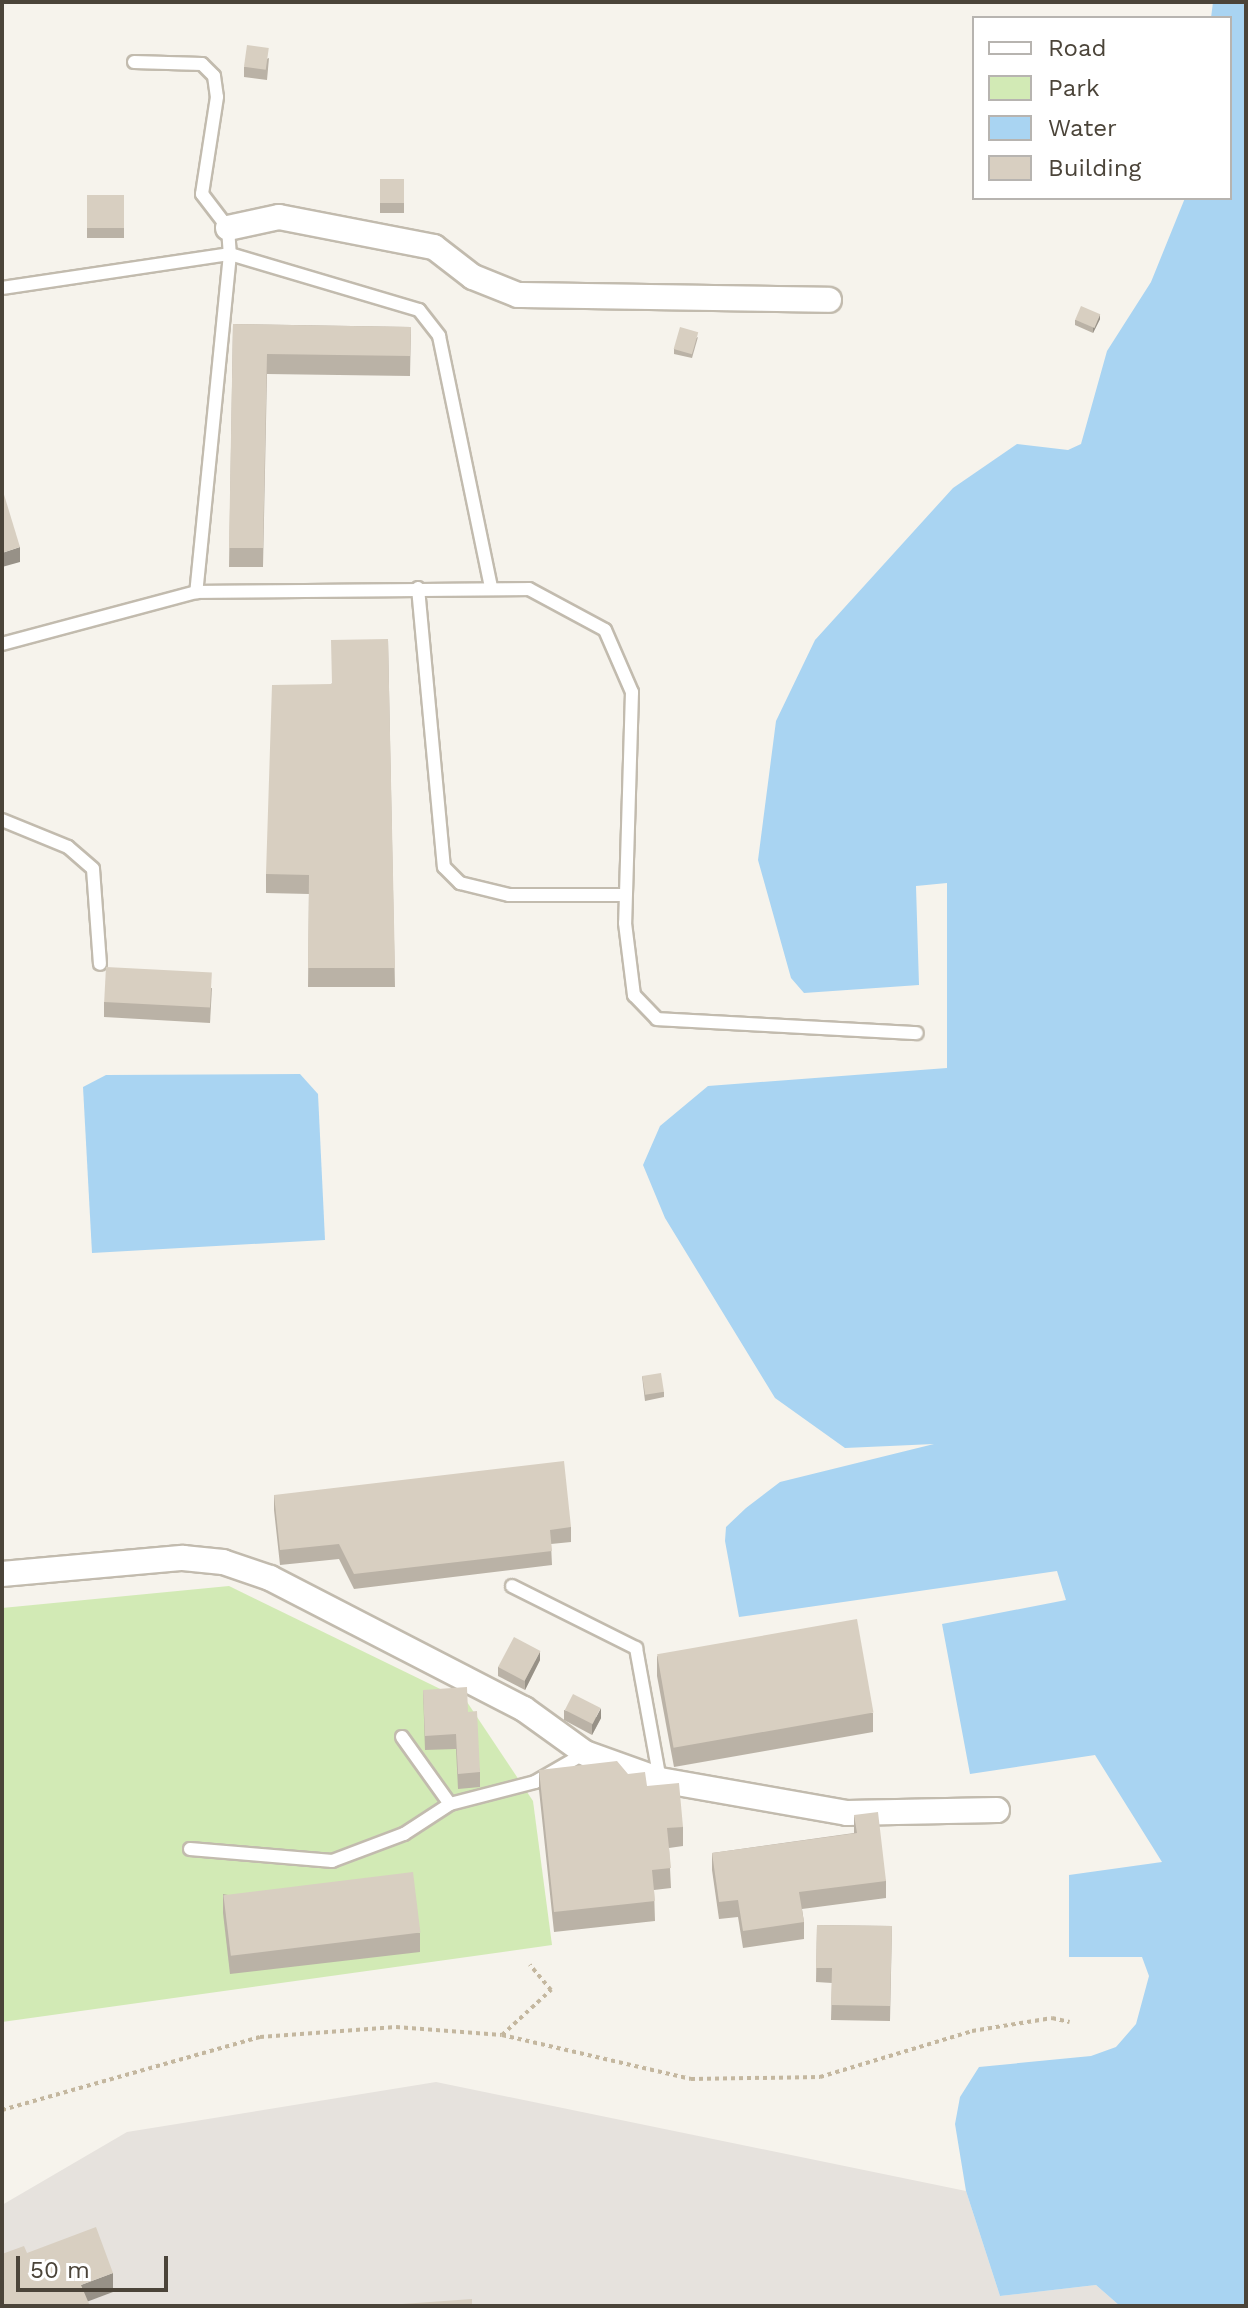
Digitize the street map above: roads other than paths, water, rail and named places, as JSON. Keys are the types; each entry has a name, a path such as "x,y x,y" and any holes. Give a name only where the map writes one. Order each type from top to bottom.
{"street":[{"path":"228,228 279,217 434,247 473,277 518,295 829,300"},
{"path":"2,1574 183,1558 223,1562 270,1578 524,1709 585,1753 660,1780 847,1813 997,1810"}],"lane":[{"path":"134,62 202,64 214,76 202,194 228,228 230,254 196,592"},
{"path":"2,288 230,254 419,310 439,336 491,588"},
{"path":"418,588 444,867 460,883 509,895 625,895"},
{"path":"2,644 196,592 529,589 605,630 632,692 625,895 634,995 657,1019 917,1033"},
{"path":"2,820 68,847 93,869 100,964"},
{"path":"512,1586 636,1648 660,1780"},
{"path":"402,1737 450,1804"},
{"path":"190,1849 332,1861 404,1834 450,1804 535,1782 585,1753"}],"water":[{"path":"1213,2 1246,2 1246,2306 1120,2306 1096,2285 1000,2296 966,2191 955,2124 960,2097 979,2067 1091,2056 1116,2047 1136,2024 1149,1976 1142,1957 1069,1957 1069,1875 1162,1862 1095,1755 970,1774 942,1624 1066,1600 1057,1571 739,1617 725,1541 726,1527 746,1508 780,1482 934,1444 845,1448 775,1398 665,1218 643,1165 660,1126 708,1086 947,1068 947,883 916,886 919,985 804,993 791,978 758,860 776,721 815,640 953,488 1017,444 1068,450 1081,444 1107,351 1151,282 1184,200 1232,200 1232,16 1211,16"},
{"path":"300,1074 318,1094 325,1240 92,1253 83,1087 106,1075"}]}
